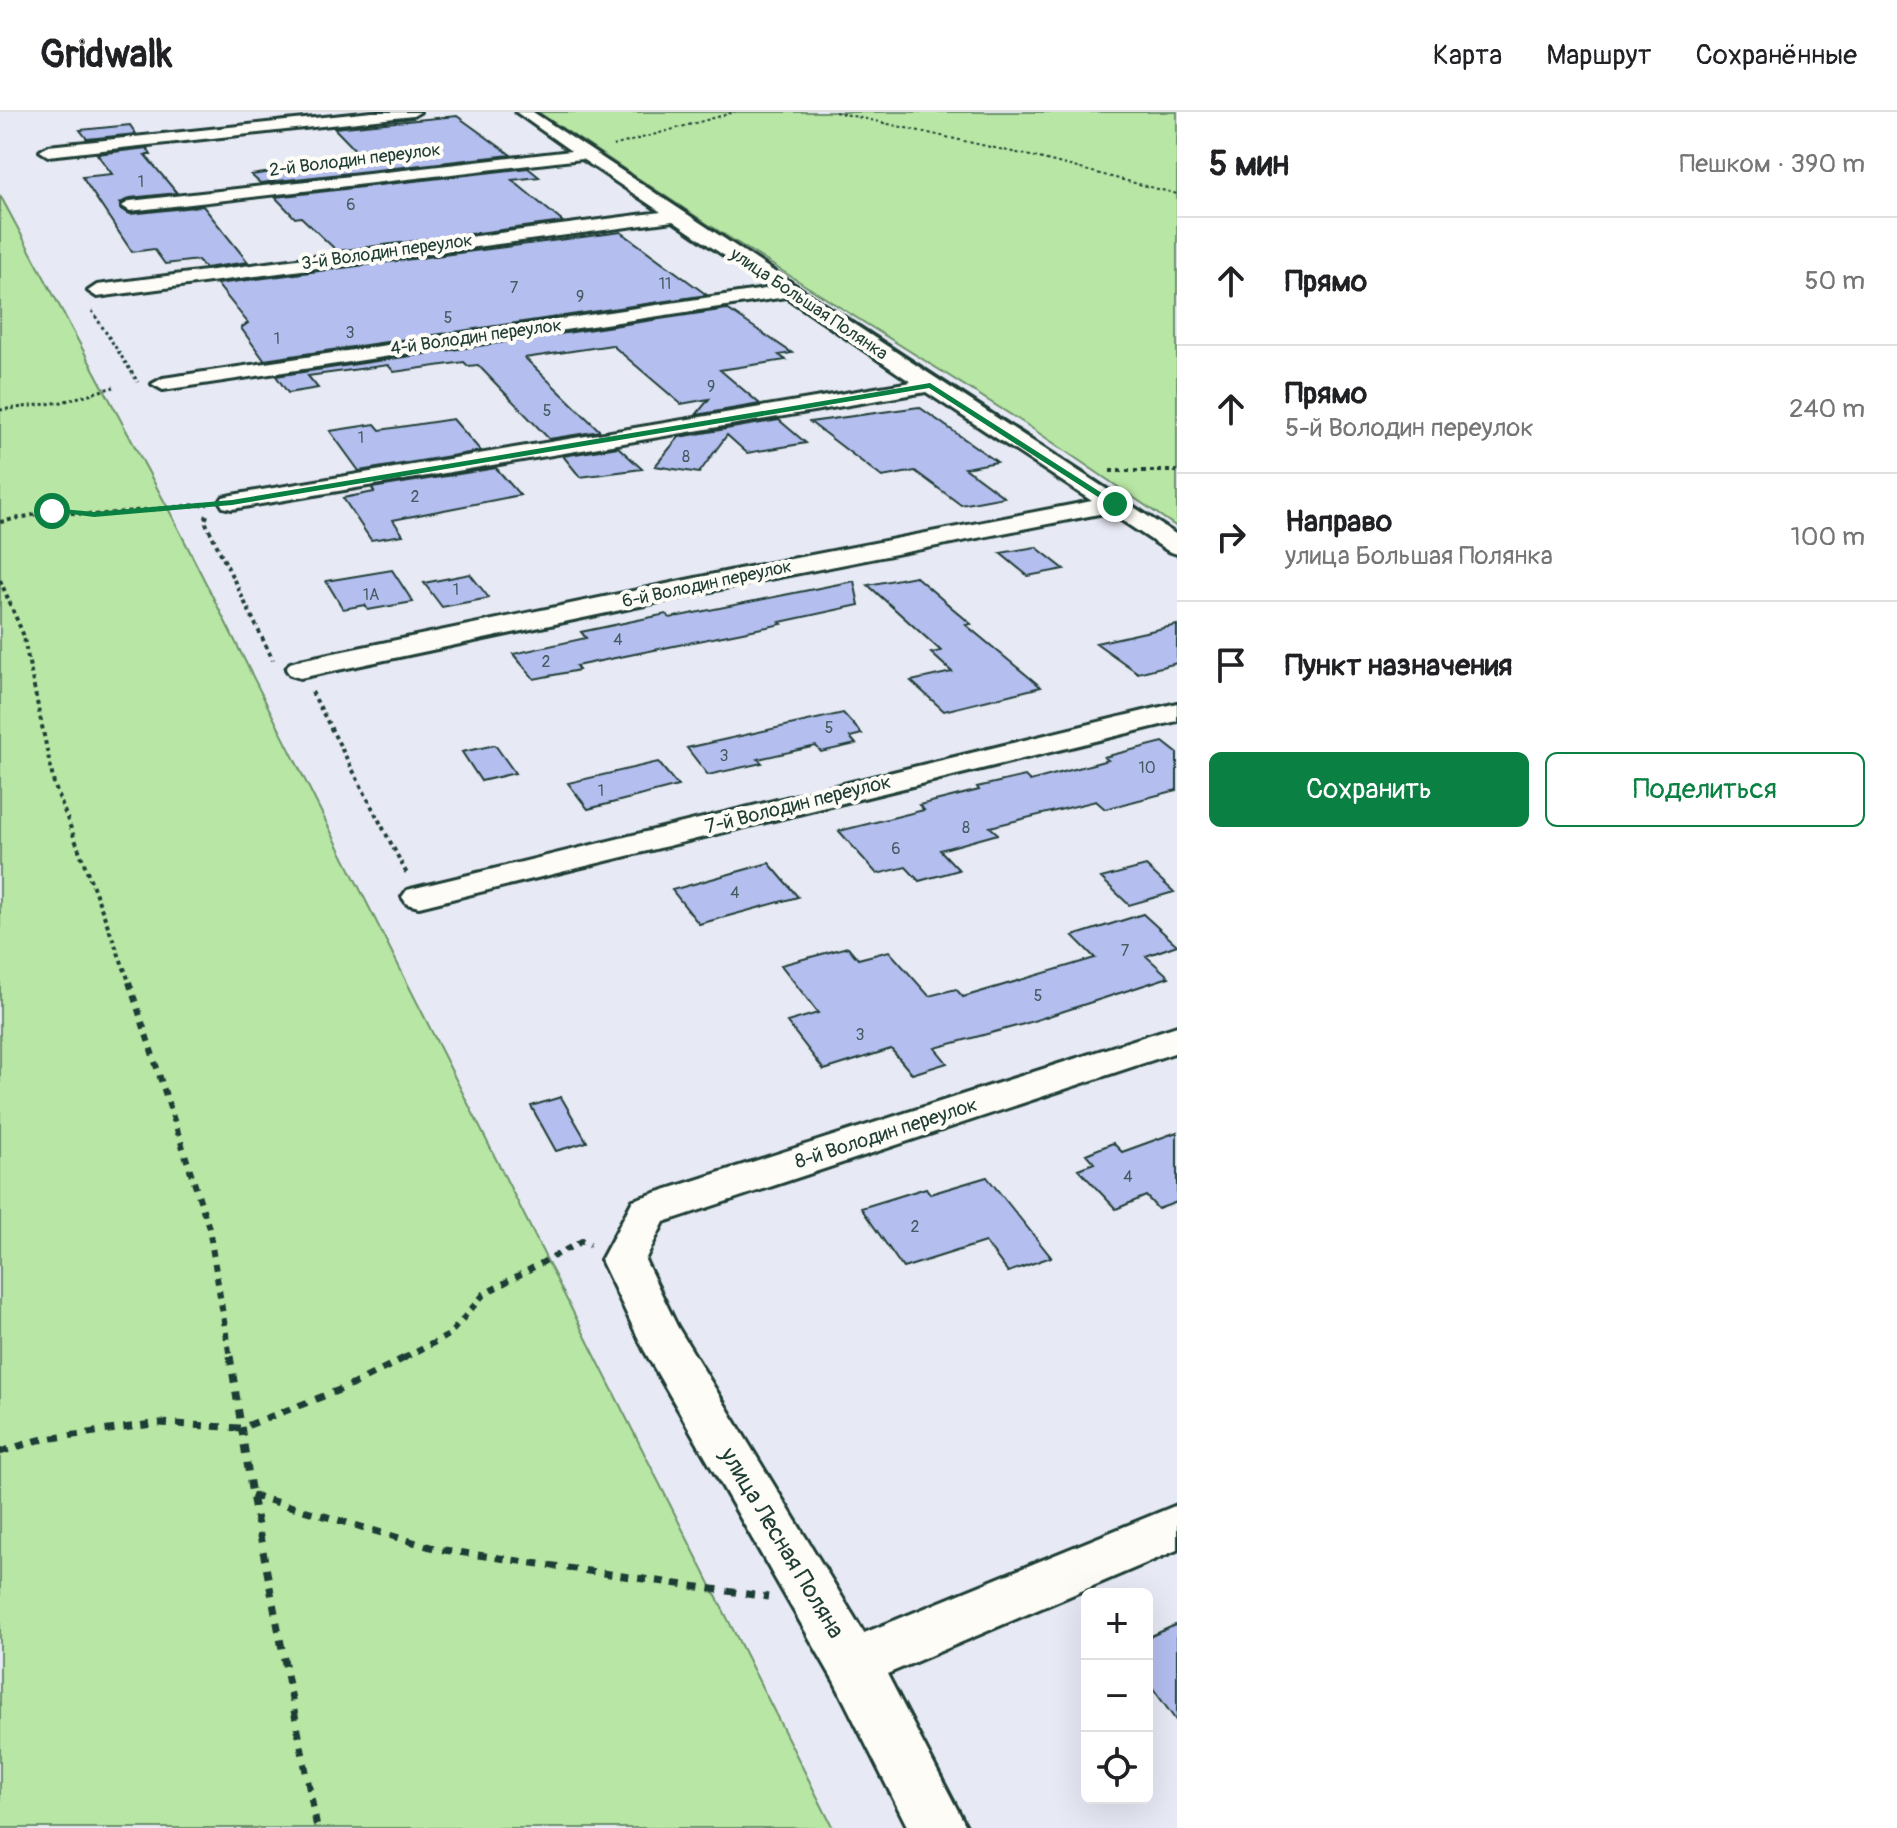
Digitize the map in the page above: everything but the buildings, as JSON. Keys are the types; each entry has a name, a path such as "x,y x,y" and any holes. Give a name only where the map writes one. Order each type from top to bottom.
{"street":[{"path":"48,151 413,112"},
{"name":"улица Большая Полянка","path":"523,112 788,291 1177,546"},
{"name":"2-й Володин переулок","path":"130,206 584,154"},
{"name":"3-й Володин переулок","path":"97,291 677,215"},
{"name":"4-й Володин переулок","path":"163,384 788,291"},
{"path":"232,502 930,385"},
{"name":"6-й Володин переулок","path":"300,669 739,577 1115,504"},
{"name":"7-й Володин переулок","path":"419,897 1177,712"},
{"name":"8-й Володин переулок","path":"623,1260 648,1211 1177,1039"},
{"name":"улица Лесная Поляна","path":"623,1260 660,1337 853,1663 938,1828"},
{"path":"853,1663 1177,1527"}],"path":[{"path":"584,154 735,112"},
{"path":"835,112 1035,157 1177,194"},
{"path":"97,291 88,305 135,381 163,384"},
{"path":"0,410 62,402 114,387"},
{"path":"1063,471 1177,471"},
{"path":"0,522 52,511 94,515 232,502"},
{"path":"0,580 23,634 54,784 117,944 209,1228 252,1495 317,1828"},
{"path":"0,1452 39,1440 159,1423 241,1428 352,1385 449,1335 484,1294 582,1241 623,1260"},
{"path":"252,1495 437,1549 778,1598 813,1596"}],"green space":[{"path":"538,112 1177,112 1177,527 1027,425 706,223"},
{"path":"0,195 171,514 833,1828 0,1828"}],"route":[{"path":"52,511 94,515 232,502 930,385 1115,504"}]}
